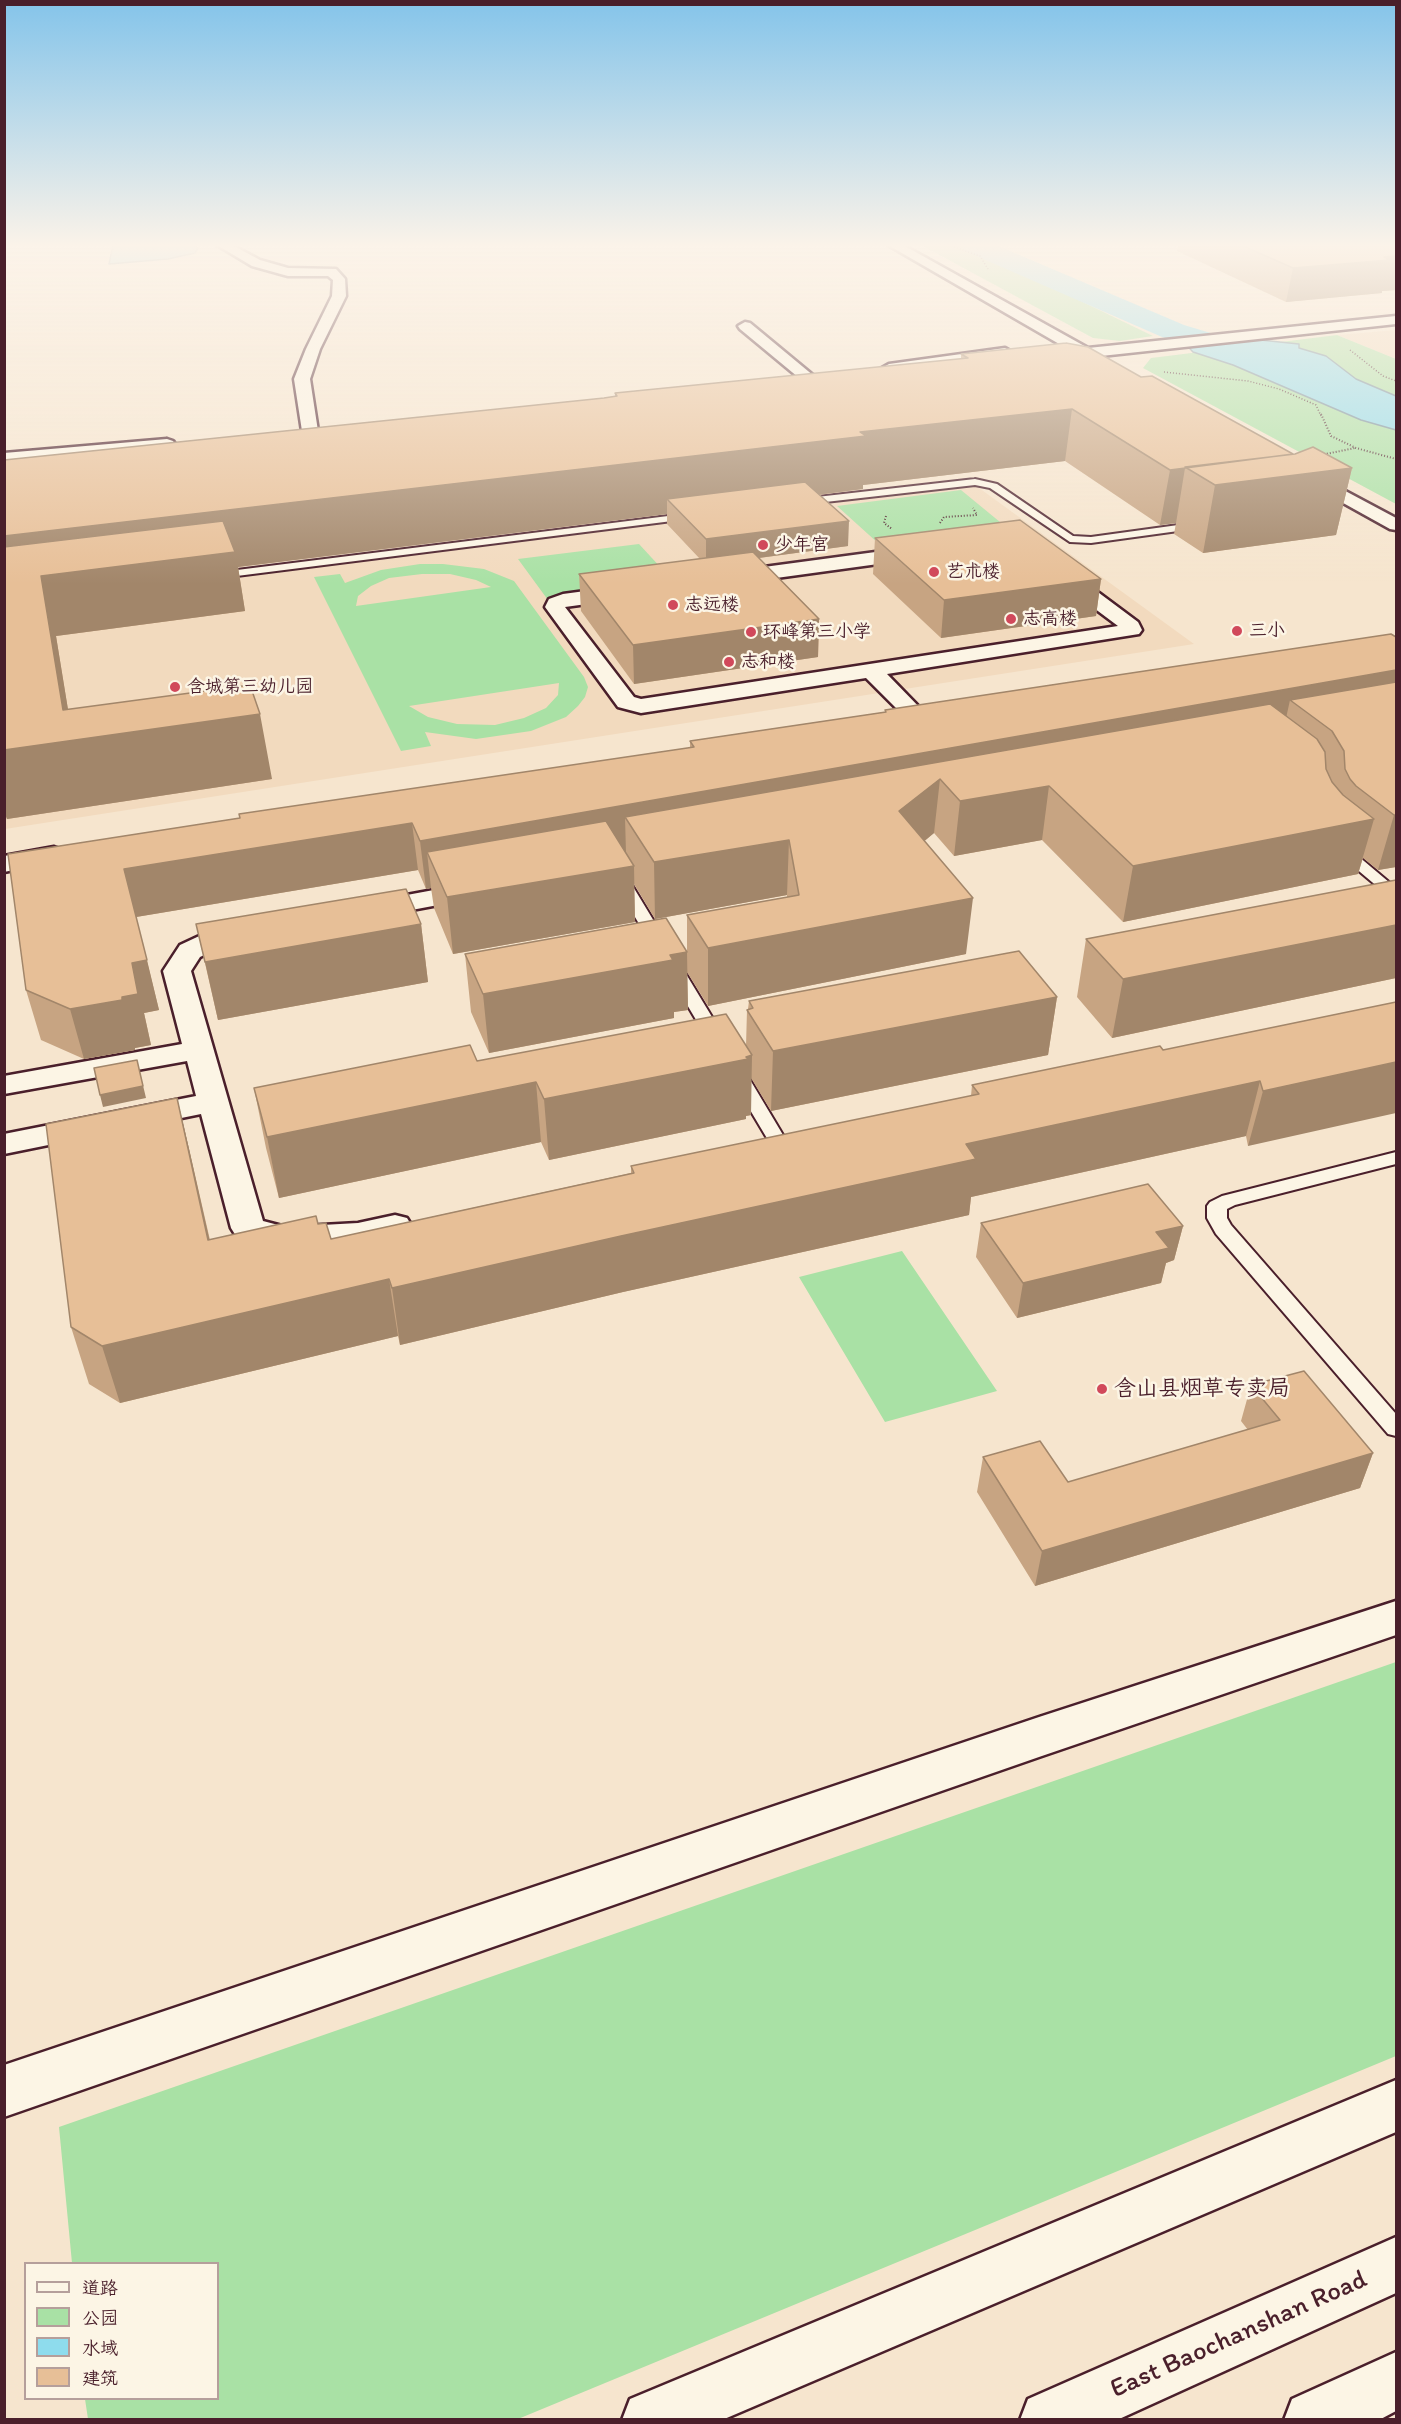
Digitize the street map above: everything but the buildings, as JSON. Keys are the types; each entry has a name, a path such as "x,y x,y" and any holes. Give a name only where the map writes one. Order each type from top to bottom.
{"street":[{"path":"310,358 302,379 313,437"},
{"path":"780,358 812,387"},
{"path":"874,377 1013,358"},
{"path":"1085,358 1121,373"},
{"path":"4,458 181,450"},
{"path":"4,466 181,450"},
{"path":"4,472 181,450"},
{"path":"1295,469 1396,525"},
{"path":"1002,541 1021,544 1131,626 1132,630 641,706 626,702 555,607 556,603 563,600 921,542 1002,541"},
{"path":"872,671 914,712"},
{"path":"890,716 937,709"},
{"path":"4,864 74,852"},
{"path":"347,914 497,886"},
{"path":"266,929 220,937 190,951 177,971 248,1228 286,1238 358,1234 417,1222"},
{"path":"4,1085 198,1050"},
{"path":"4,1144 213,1102"},
{"path":"4,2091 1027,1741 1396,1618"},
{"path":"651,2420 1396,2106"},
{"name":"East Baochanshan Road","path":"1048,2420 1396,2265"},
{"path":"1313,2420 1396,2381"}],"lane":[{"path":"789,504 975,482 993,486 1070,539 1090,540 1214,524"},
{"path":"206,576 705,514"},
{"path":"1331,840 1396,895"},
{"path":"616,864 780,1145"},
{"path":"1396,1158 1229,1200 1217,1206 1216,1218 1223,1229 1396,1428"}],"path":[{"path":"1135,358 1156,371 1248,381 1279,389 1316,405 1331,436 1356,448 1396,459"},
{"path":"1360,358 1383,376 1396,381"},
{"path":"1312,456 1356,448"},
{"path":"889,511 885,523 893,530 921,542 944,534 940,520 944,517 977,515 975,508 965,505"}],"shaded area":[{"name":"环峰第三小学","path":"975,485 1194,644 5,829 5,604"}],"green space":[{"path":"1151,358 1396,359 1396,504 1143,368"},
{"path":"961,490 1017,536 889,553 837,506"},
{"path":"639,544 675,583 548,600 518,559"},
{"path":"420,564 443,564 484,569 514,581 584,677 588,687 585,697 566,717 531,731 476,739 425,732 431,746 401,751 314,577 340,574 345,583 381,570","holes":["422,574 450,574 476,580 491,587 356,606 358,596 371,586 389,578","559,683 558,695 546,708 524,718 495,725 457,724 428,717 409,706"]},
{"path":"902,1251 997,1391 885,1422 799,1277"},
{"path":"1396,1662 1396,2056 518,2419 88,2419 85,2400 219,2400 219,2262 72,2262 59,2127"}],"water":[{"path":"1212,358 1329,358 1356,379 1396,396 1396,430 1361,420"}],"waterway":[{"path":"1260,358 1396,416"}],"place":[{"name":"少年宫","path":"763,545"},
{"name":"艺术楼","path":"934,572"},
{"name":"志远楼","path":"673,605"},
{"name":"志高楼","path":"1011,619"},
{"name":"三小","path":"1237,631"},
{"name":"环峰第三小学","path":"751,632"},
{"name":"志和楼","path":"729,662"},
{"name":"含城第三幼儿园","path":"175,687"},
{"name":"含山县烟草专卖局","path":"1102,1389"}]}
